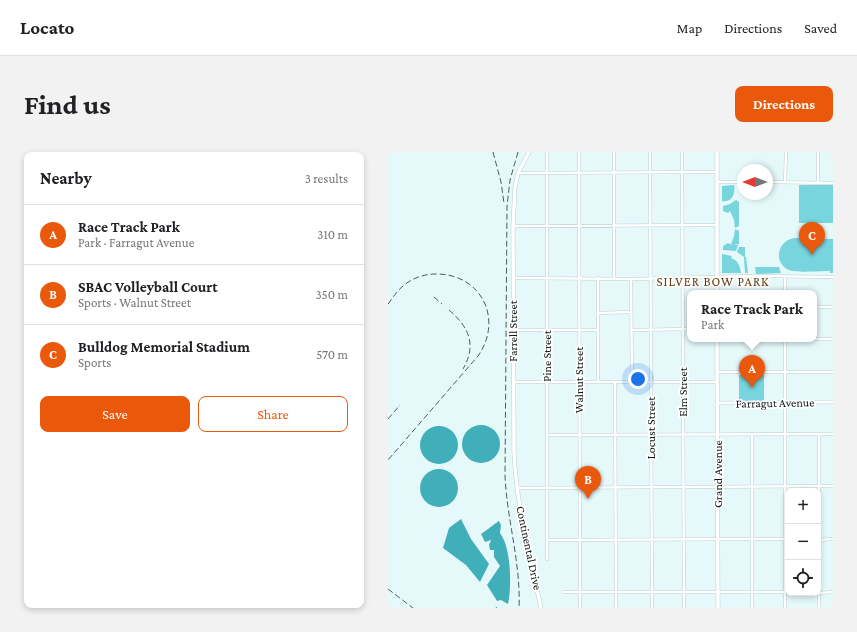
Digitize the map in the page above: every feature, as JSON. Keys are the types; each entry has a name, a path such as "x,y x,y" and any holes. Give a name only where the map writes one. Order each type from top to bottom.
{"main road":[{"path":"518,173 529,152"},
{"path":"717,152 717,290"},
{"name":"Farrell Street","path":"517,488 514,451 513,226 515,187 518,173"},
{"name":"Grand Avenue","path":"718,342 718,608"},
{"name":"Continental Drive","path":"517,488 541,608"}],"street":[{"name":"Pine Street","path":"547,152 547,559"},
{"name":"Walnut Street","path":"579,152 580,608"},
{"path":"614,152 614,278"},
{"name":"Locust Street","path":"650,152 652,608"},
{"name":"Elm Street","path":"682,152 684,608"},
{"path":"785,182 786,152"},
{"path":"818,152 818,183"},
{"path":"518,173 717,172"},
{"path":"717,182 737,182"},
{"path":"773,182 833,183"},
{"path":"513,226 717,225"},
{"path":"785,277 785,290"},
{"path":"513,278 833,277"},
{"path":"598,278 598,382"},
{"path":"631,278 632,382"},
{"path":"817,307 833,307"},
{"path":"598,313 631,312"},
{"path":"631,330 687,329"},
{"path":"513,330 598,330"},
{"path":"817,339 833,339"},
{"path":"785,342 786,524"},
{"path":"718,372 833,372"},
{"path":"513,382 718,382"},
{"path":"615,382 616,608"},
{"name":"Farragut Avenue","path":"718,403 833,402"},
{"path":"752,434 752,608"},
{"path":"819,434 819,524"},
{"path":"548,435 833,434"},
{"path":"517,488 833,486"},
{"path":"547,540 785,539"},
{"path":"821,540 833,540"},
{"path":"563,592 785,592"},
{"path":"821,592 833,592"},
{"path":"785,608 786,596"},
{"path":"818,596 819,608"}],"shaded area":[{"path":"734,185 732,197 728,201 722,201 722,186"},
{"path":"799,185 833,185 833,223 799,223"},
{"path":"736,200 739,202 739,226 735,228 734,220 730,211 728,213 723,211 723,206"},
{"path":"735,229 739,231 739,244 733,245 731,244"},
{"path":"794,238 833,239 833,273 830,273 830,271 793,271 784,267 779,258 779,252 784,243"},
{"path":"728,243 738,245 736,251 723,250 723,246"},
{"path":"739,247 745,247 748,273 745,273 744,257 737,252"},
{"path":"722,254 732,256 731,258 738,264 741,273 722,273"},
{"path":"755,267 779,267 781,273 756,274"},
{"path":"739,375 764,375 764,401 739,401"},
{"path":"481,425 491,428 497,434 500,444 497,454 491,460 481,463 471,460 465,454 462,444 465,434 471,428"},
{"path":"439,426 452,432 458,445 452,458 439,464 426,458 420,445 426,432"},
{"path":"435,469 443,469 453,474 457,481 457,495 453,502 443,507 435,507 425,502 423,499 420,492 420,484 425,474 428,472"},
{"path":"461,519 471,539 489,564 480,582 466,565 443,548 449,528"},
{"path":"499,521 501,525 500,533 504,539 510,567 508,604 501,600 497,601 487,585 500,566 494,557 494,550 490,550 489,545 491,540 485,542 481,534"}],"railway":[{"path":"493,152 501,182 504,203"},
{"path":"518,152 510,180 507,206 505,476 508,509 518,575 519,608"},
{"path":"388,304 402,287 415,278 431,274 451,276 465,281 476,290 484,301 488,314 489,327 486,342 478,356 388,460"},
{"path":"434,297 442,304"},
{"path":"449,310 462,323 469,337 470,352 463,369"},
{"path":"388,419 400,405"},
{"path":"388,589 413,608"}],"place":[{"name":"Bulldog Memorial Stadium","path":"812,255"},
{"name":"Race Track Park","path":"752,388"},
{"name":"SBAC Volleyball Court","path":"588,499"}],"district":[{"name":"SILVER BOW PARK","path":"713,281"}]}
